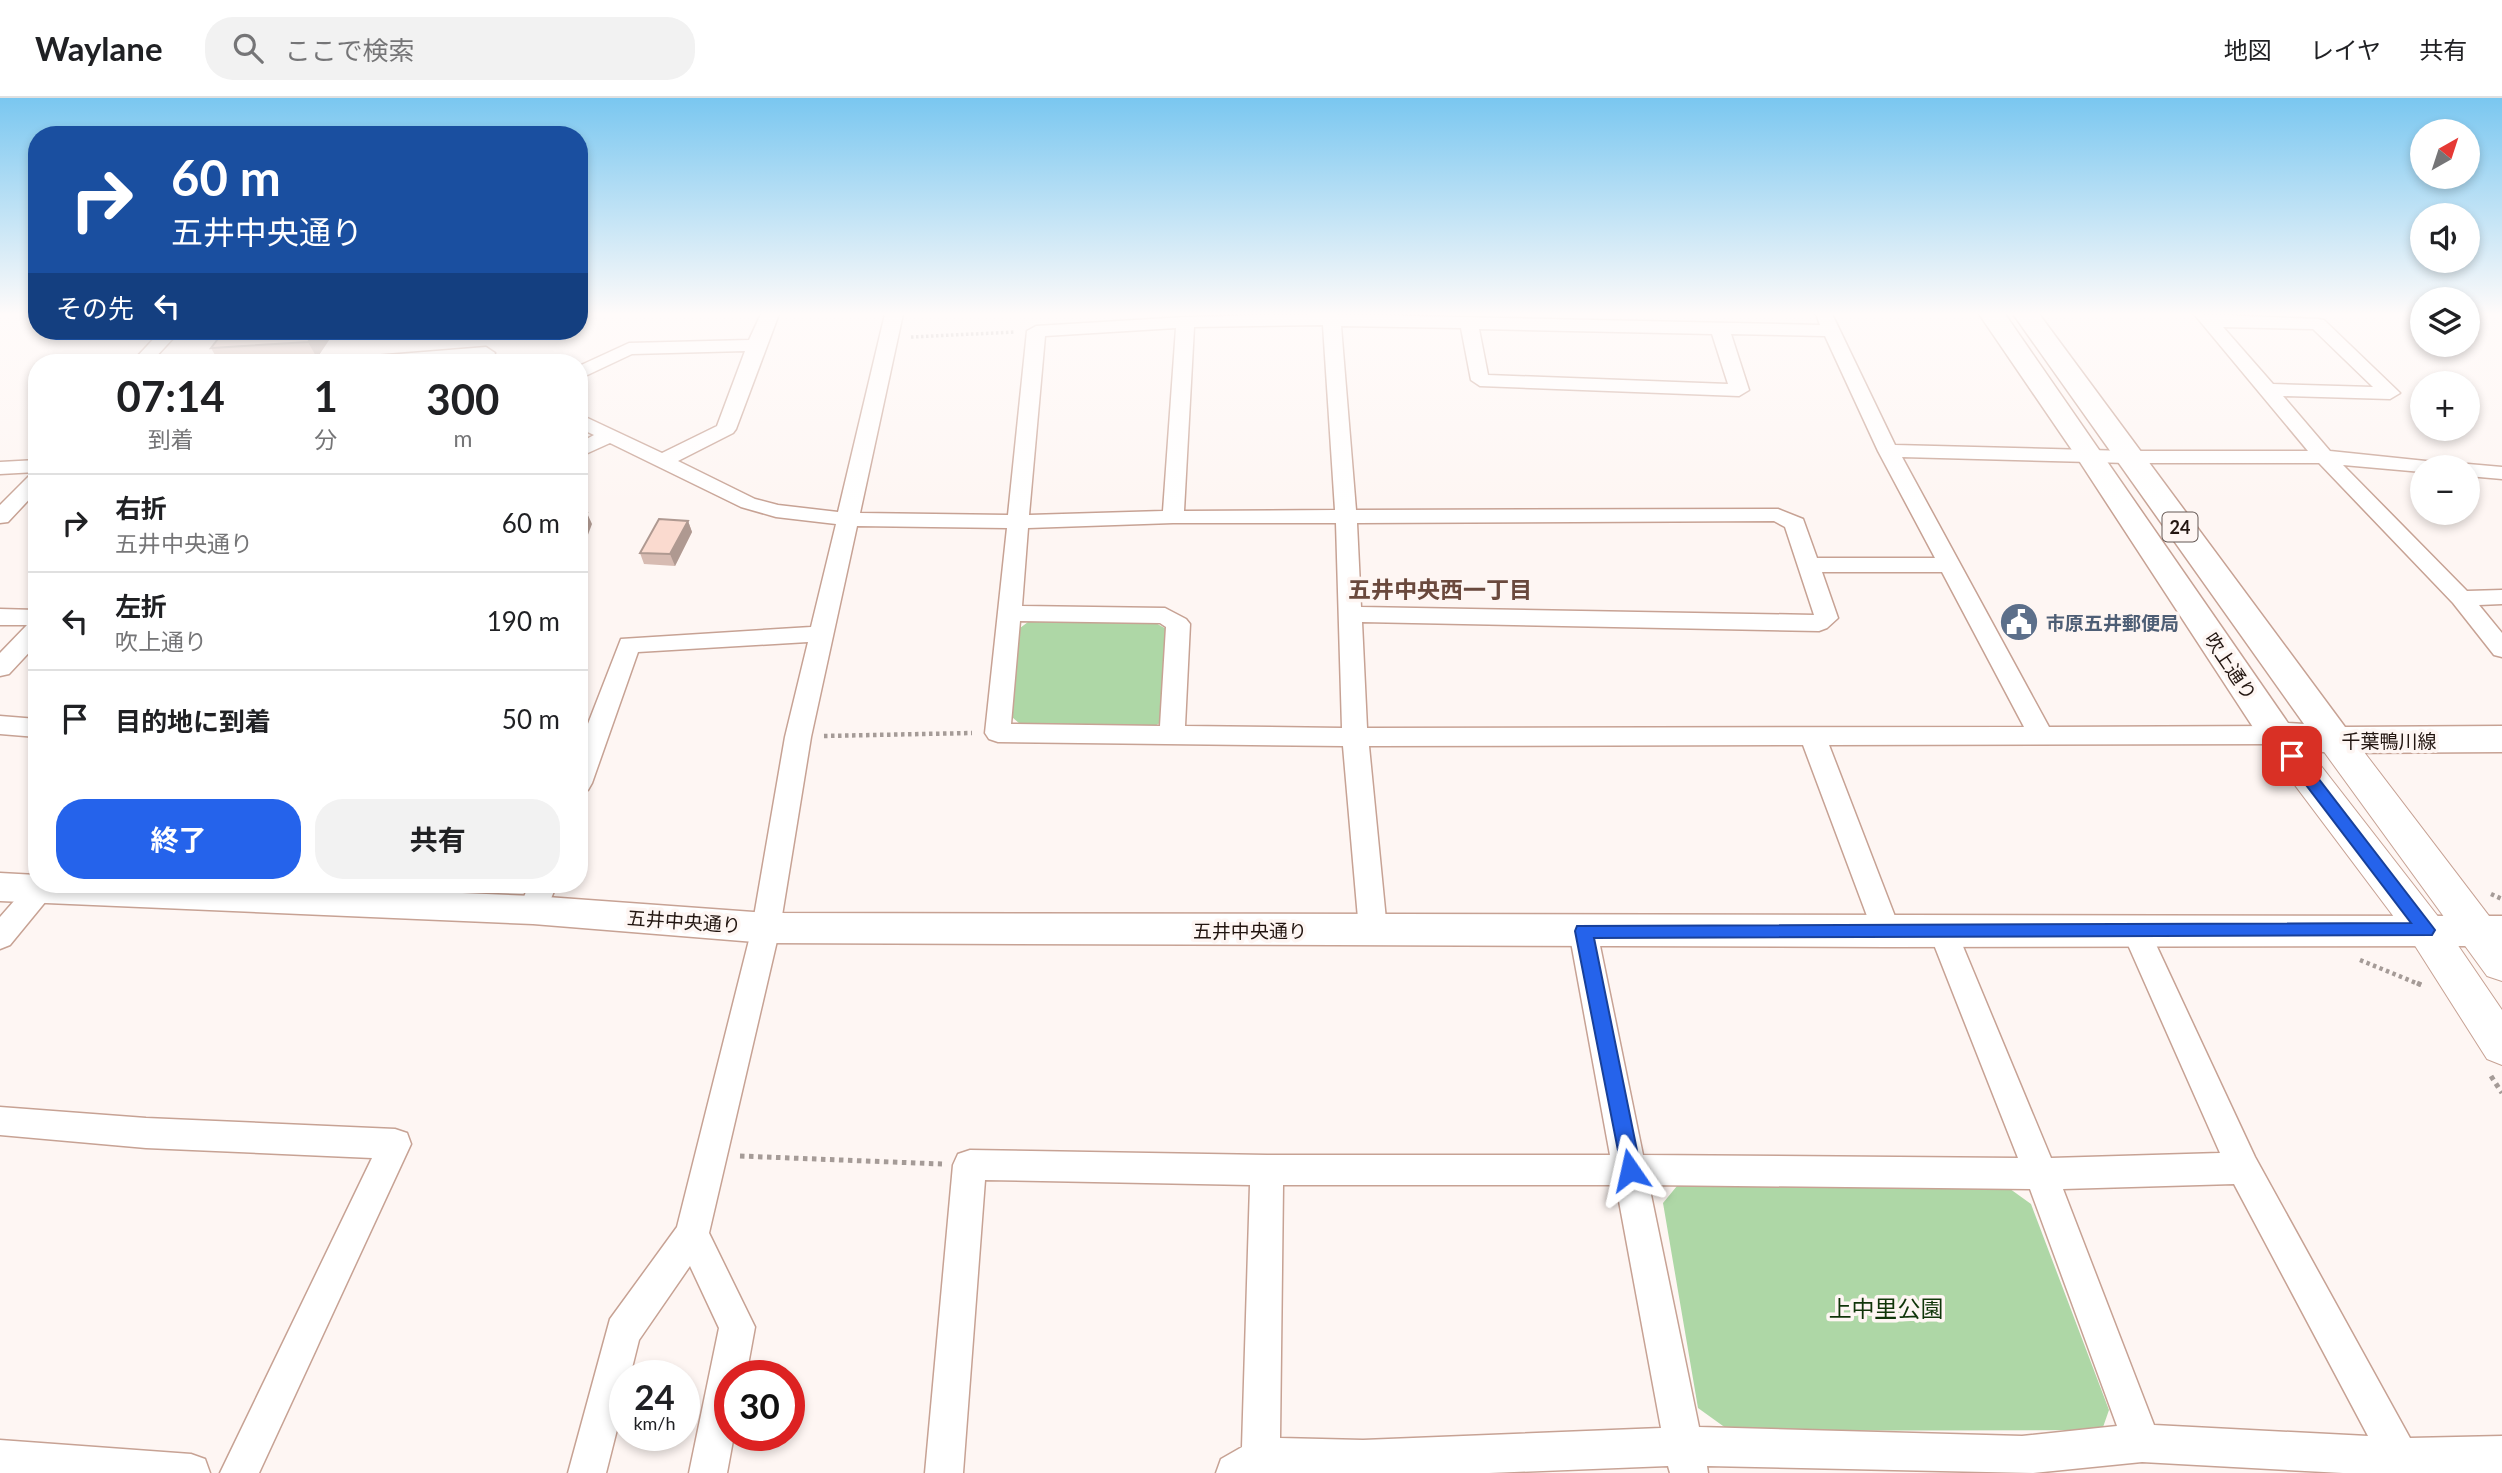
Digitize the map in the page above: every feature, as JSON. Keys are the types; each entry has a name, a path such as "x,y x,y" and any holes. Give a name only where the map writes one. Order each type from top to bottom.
{"main road":[{"name":"吹上通り","path":"2037,378 2277,735 2426,930 2494,1058"},
{"name":"吹上通り","path":"2072,378 2335,740 2491,930 2502,964"},
{"name":"千葉鴨川線","path":"2277,735 2335,740 2502,739"}],"street":[{"path":"660,462 726,429 744,378"},
{"path":"587,1473 623,1332 692,1234 766,928 798,737 879,378"},
{"path":"1032,378 998,733 1355,737 2277,735"},
{"path":"1173,517 1182,378"},
{"path":"1336,378 1346,516 1355,737 1373,930"},
{"path":"1480,378 1739,390 1735,378"},
{"path":"1853,378 1888,452 2042,736"},
{"path":"2257,378 2324,457 2461,598 2502,649"},
{"path":"2267,390 2390,393 2375,378"},
{"path":"588,424 748,503 776,510 847,519 1018,522 1173,517 1778,515 1795,524 1826,618 1819,622 1351,614"},
{"path":"588,446 609,435"},
{"path":"1888,452 2128,457 2324,457 2410,465"},
{"path":"0,468 28,467"},
{"path":"2480,471 2502,473"},
{"path":"0,517 28,488"},
{"path":"1810,565 1949,565"},
{"path":"2461,598 2502,597"},
{"path":"1009,613 1165,616 1178,624 1172,735"},
{"path":"0,617 28,618"},
{"path":"588,758 629,645 821,634"},
{"path":"0,668 28,638"},
{"path":"0,725 28,727"},
{"path":"1813,737 1887,932"},
{"name":"五井中央通り","path":"0,887 28,886"},
{"path":"0,937 38,893"},
{"name":"五井中央通り","path":"358,893 538,897 766,928 1887,932 2135,929 2491,930"},
{"path":"2135,929 2244,1168 2404,1465"},
{"path":"1583,931 1687,1460"},
{"path":"1943,932 2041,1174 2142,1443"},
{"path":"0,1121 146,1133 395,1144 239,1473"},
{"path":"944,1473 970,1165 1267,1170 2041,1174 2244,1168"},
{"path":"1267,1170 1248,1465 1363,1466 1687,1460 2025,1464 2142,1443 2404,1465 2502,1455"},
{"path":"692,1234 737,1327 708,1473"},
{"path":"0,1459 191,1473"}],"path":[{"path":"798,737 998,733"},
{"path":"2357,959 2432,989"},
{"path":"2494,1058 2502,1093"},
{"path":"713,1155 970,1165"}],"green space":[{"path":"1032,619 1154,622 1168,630 1160,723 1151,728 1020,724 1012,717 1020,628"},
{"name":"上中里公園","path":"1677,1186 2006,1186 2031,1204 2109,1410 2102,1430 1730,1431 1698,1408 1663,1203"}],"building":[{"path":"659,519 688,521 670,554 640,553"}],"place":[{"name":"市原五井郵便局","path":"2019,622"}],"district":[{"name":"五井中央西一丁目","path":"1440,589"}],"route":[{"path":"1630,1170 1583,931 2426,930 2292,756"}]}
